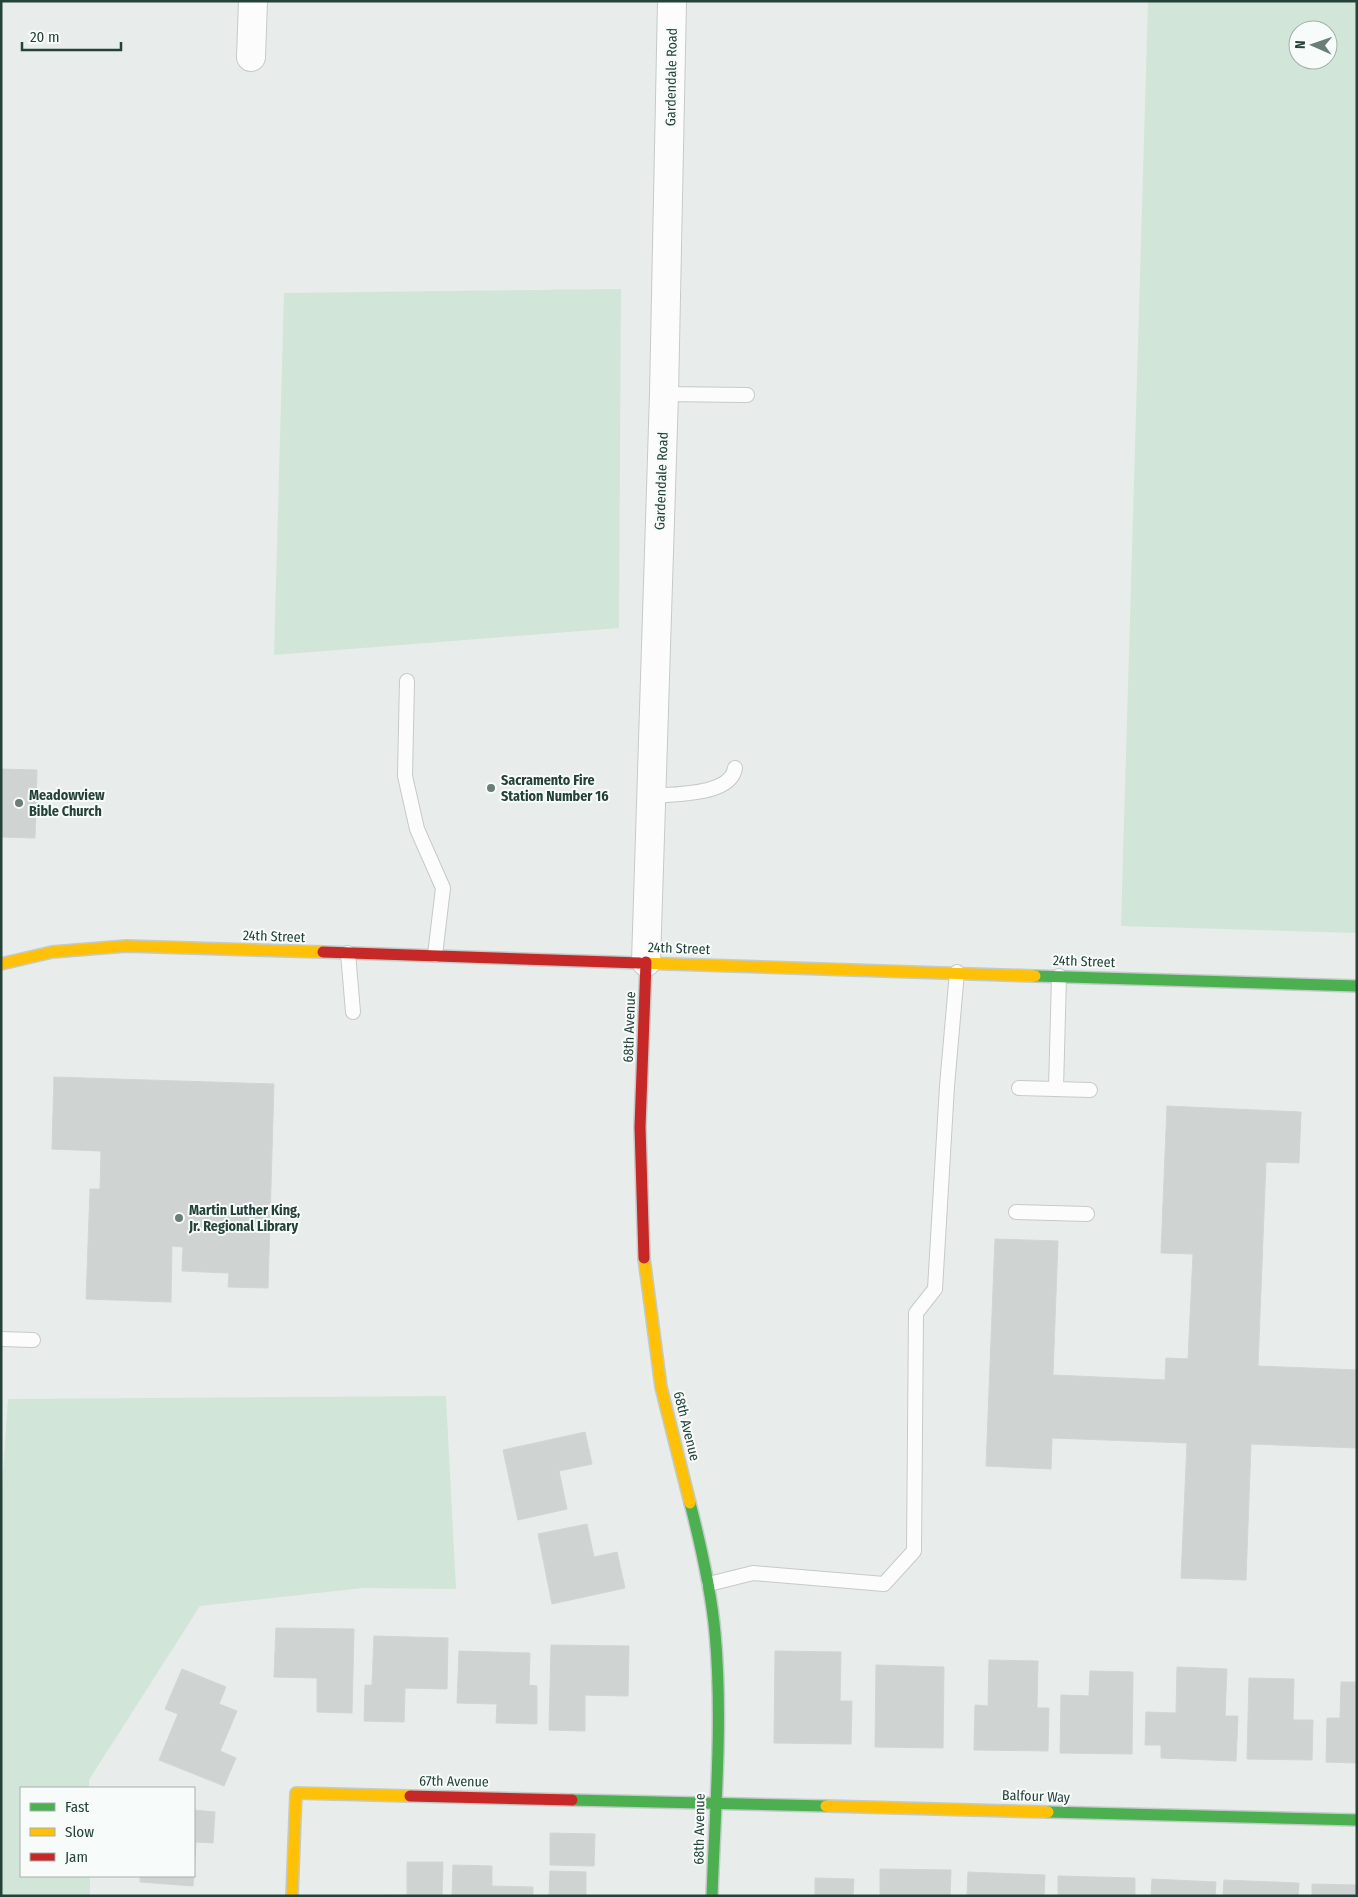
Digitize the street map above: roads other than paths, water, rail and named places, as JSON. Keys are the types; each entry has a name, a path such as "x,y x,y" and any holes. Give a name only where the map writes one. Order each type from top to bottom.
{"street":[{"path":"251,57 253,1"},
{"name":"Gardendale Road","path":"646,962 664,394 672,1"},
{"name":"24th Street","path":"1,964 52,952 126,946 1357,986"},
{"name":"68th Avenue","path":"646,962 641,1135 642,1238 647,1293 664,1398 702,1544 719,1684 712,1896"},
{"name":"67th Avenue","path":"292,1896 296,1793 715,1802"},
{"name":"Balfour Way","path":"715,1802 1357,1820"}],"lane":[{"path":"664,394 747,395"},
{"path":"407,681 405,776 417,829 443,888 435,955"},
{"path":"650,796 714,789 726,782 734,773 735,768"},
{"path":"348,953 353,1012"},
{"path":"708,1584 753,1573 884,1584 914,1551 916,1314 935,1289 947,1086 957,972"},
{"path":"1056,1088 1059,976"},
{"path":"1019,1088 1090,1090"},
{"path":"1016,1212 1087,1214"},
{"path":"1,1338 33,1340"}],"place":[{"name":"Sacramento Fire Station Number 16","path":"491,788"},
{"name":"Meadowview Bible Church","path":"19,803"},
{"name":"Martin Luther King, Jr. Regional Library","path":"179,1218"}]}
